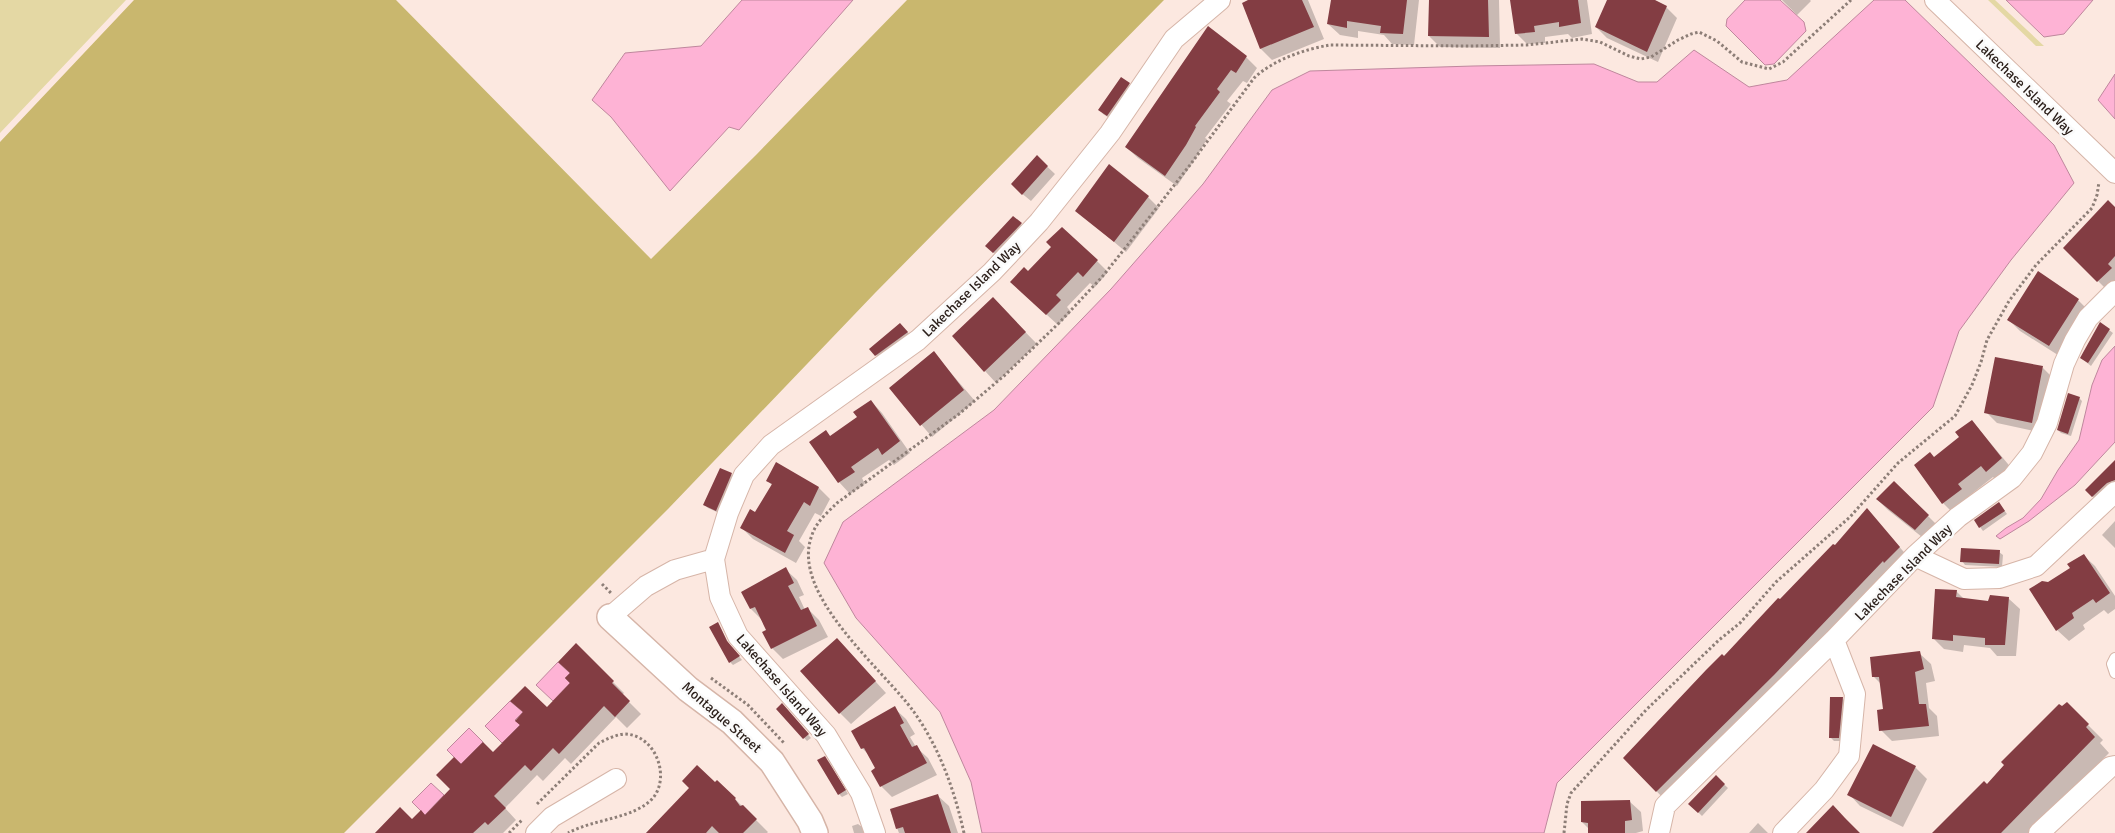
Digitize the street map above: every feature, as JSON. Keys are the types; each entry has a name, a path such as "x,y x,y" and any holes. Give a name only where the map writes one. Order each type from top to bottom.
{"street":[{"name":"Lakechase Island Way","path":"874,833 861,793 826,735 738,636 720,597 714,559 728,513 744,475 771,444 918,340 992,272 1039,222 1110,134 1174,39 1220,0"},
{"name":"Lakechase Island Way","path":"1935,0 2109,167"},
{"name":"Lakechase Island Way","path":"1659,833 1666,806 1834,640 1914,556 1958,517 2012,478 2032,453 2047,423 2064,364 2075,340 2088,318 2115,291"},
{"path":"1914,556 1964,579 1999,578 2036,566 2115,492"},
{"path":"610,616 646,586 675,570 714,559"},
{"name":"Montague Street","path":"610,616 688,689 732,722 772,762 810,821 815,833"},
{"path":"1782,833 1824,790 1849,756 1855,694 1834,640"},
{"path":"2040,833 2110,767 2115,766"},
{"path":"536,833 552,817 616,779"}],"lane":[{"path":"2115,658 2112,664 2115,674"}],"path":[{"path":"964,833 953,788 936,748 914,713 836,620 817,590 808,556 812,535 827,512 837,503 959,414 1005,375 1059,323 1119,256 1262,70 1315,48 1330,46 1504,46 1582,39 1600,42 1629,56 1641,59 1651,57 1684,37 1699,32 1717,41 1742,62 1769,69 1783,62 1851,0"},
{"path":"1564,833 1567,804 1571,793 1646,710 1719,640 1740,623 1776,582 1850,517 1898,463 1955,416 1972,385 1987,340 2009,301 2036,265 2092,208 2109,167"}],"shaded area":[{"path":"0,0 126,0 0,133"},
{"path":"134,0 396,0 651,259 756,155 907,0 1164,0 875,293 668,509 344,833 0,833 0,142"},
{"path":"742,0 853,0 739,130 729,127 670,191 611,117 592,100 625,53 701,46"},
{"path":"1745,0 1780,0 1804,22 1806,31 1774,64 1765,65 1726,26 1727,19"},
{"path":"1874,0 1905,0 2054,145 2074,183 2011,260 1959,331 1933,407 1557,783 1544,833 982,833 971,782 940,712 856,618 824,563 843,522 994,410 1111,289 1203,184 1272,90 1310,71 1473,66 1594,64 1638,82 1657,82 1694,50 1749,87 1787,80"},
{"path":"1988,0 1995,0 2044,46 2036,46"},
{"path":"2006,0 2093,0 2064,34 2044,37"},
{"path":"2115,74 2115,119 2098,100"},
{"path":"2115,346 2115,442 2075,485 2029,521 2000,539 1996,536 2023,518 2041,499 2079,440 2092,385 2102,360"},
{"path":"558,662 570,673 565,678 570,683 553,701 536,685"},
{"path":"510,701 523,712 515,720 520,725 502,743 485,726"},
{"path":"469,728 483,742 461,764 447,750"},
{"path":"431,783 444,795 425,815 412,802"}],"building":[{"path":"1248,0 1302,0 1314,27 1260,49 1242,3"},
{"path":"1331,0 1407,0 1403,34 1380,33 1381,26 1347,21 1347,28 1327,24"},
{"path":"1429,0 1488,0 1489,37 1428,36"},
{"path":"1510,0 1578,0 1581,23 1559,27 1559,22 1534,26 1535,32 1515,34"},
{"path":"1607,0 1655,0 1667,6 1647,52 1595,27"},
{"path":"1208,26 1247,56 1236,73 1231,70 1217,89 1220,92 1195,126 1186,145 1165,176 1125,147"},
{"path":"1121,77 1130,83 1107,116 1098,110"},
{"path":"1037,155 1048,166 1022,195 1011,184"},
{"path":"1109,164 1149,196 1114,242 1075,211"},
{"path":"2108,200 2115,207 2115,256 2108,264 2112,268 2097,282 2063,248"},
{"path":"1013,216 1022,223 993,253 985,246"},
{"path":"1062,227 1098,260 1083,277 1078,272 1056,295 1061,300 1046,315 1010,282 1024,267 1028,271 1051,247 1046,242"},
{"path":"2038,271 2079,299 2049,346 2007,320"},
{"path":"993,297 1026,332 984,372 952,336"},
{"path":"2100,322 2110,329 2088,363 2080,358"},
{"path":"900,323 908,332 875,356 869,349"},
{"path":"934,351 964,390 920,426 889,388"},
{"path":"1995,357 2043,366 2032,423 1984,413"},
{"path":"2068,393 2080,397 2068,434 2057,430"},
{"path":"871,400 900,441 882,455 878,448 851,467 855,472 838,483 809,442 826,430 830,436 857,417 853,412"},
{"path":"1972,420 2002,458 1986,472 1981,466 1958,484 1962,489 1942,504 1914,465 1930,452 1934,457 1959,437 1955,432"},
{"path":"2115,460 2115,480 2107,483 2092,497 2085,490"},
{"path":"776,462 819,487 810,506 804,502 787,531 794,535 785,553 740,528 750,509 755,512 772,484 766,481"},
{"path":"720,468 732,473 716,511 703,505"},
{"path":"1894,481 1929,515 1915,530 1876,499"},
{"path":"1999,502 2005,511 1979,528 1974,520"},
{"path":"1867,508 1900,547 1884,563 1883,561 1774,675 1656,792 1623,758 1706,670 1722,654 1724,656 1778,598 1780,599 1833,544 1835,545"},
{"path":"1961,548 2000,550 1999,564 1960,562"},
{"path":"2084,554 2110,593 2096,603 2093,599 2072,613 2074,618 2056,631 2029,589 2042,581 2048,582 2070,568 2067,564"},
{"path":"786,567 794,583 788,586 801,610 808,607 817,626 771,649 762,632 766,630 755,607 750,609 741,592"},
{"path":"1935,589 1957,590 1956,597 1988,601 1990,595 2009,597 2005,645 1985,645 1985,638 1953,635 1953,641 1932,639"},
{"path":"718,622 727,641 740,656 729,663 709,627"},
{"path":"837,638 876,681 839,714 800,671"},
{"path":"576,643 614,681 612,683 630,701 615,717 604,706 559,754 553,748 531,771 525,765 494,796 506,808 488,825 485,822 473,833 375,833 400,807 412,819 421,810 425,815 450,789 436,775 454,757 461,764 483,742 493,752 520,725 515,721 523,712 510,701 525,686 547,707 570,683 565,678 570,673 558,662"},
{"path":"1920,651 1924,669 1915,672 1919,704 1926,704 1929,726 1879,731 1877,710 1883,709 1879,677 1872,677 1870,657"},
{"path":"1830,697 1843,697 1839,738 1829,738"},
{"path":"2067,702 2089,724 2086,727 2095,737 2001,833 1932,833 1984,781 1987,784 2004,765 2001,762 2059,704 2062,706"},
{"path":"782,703 809,734 803,739 776,709"},
{"path":"895,706 904,723 900,725 912,747 917,745 927,763 880,787 871,771 875,768 864,748 861,749 851,731"},
{"path":"1873,744 1916,766 1891,817 1847,795"},
{"path":"825,756 846,790 838,795 817,760"},
{"path":"697,765 715,782 717,780 736,798 740,806 743,805 757,819 743,833 719,833 712,826 706,833 646,833 689,788 682,781"},
{"path":"1716,775 1725,784 1698,813 1688,804"},
{"path":"938,794 951,833 905,833 903,827 896,829 890,809"},
{"path":"1630,800 1632,820 1625,821 1625,833 1588,833 1588,823 1581,822 1581,801"},
{"path":"1833,805 1860,833 1806,833"}]}
